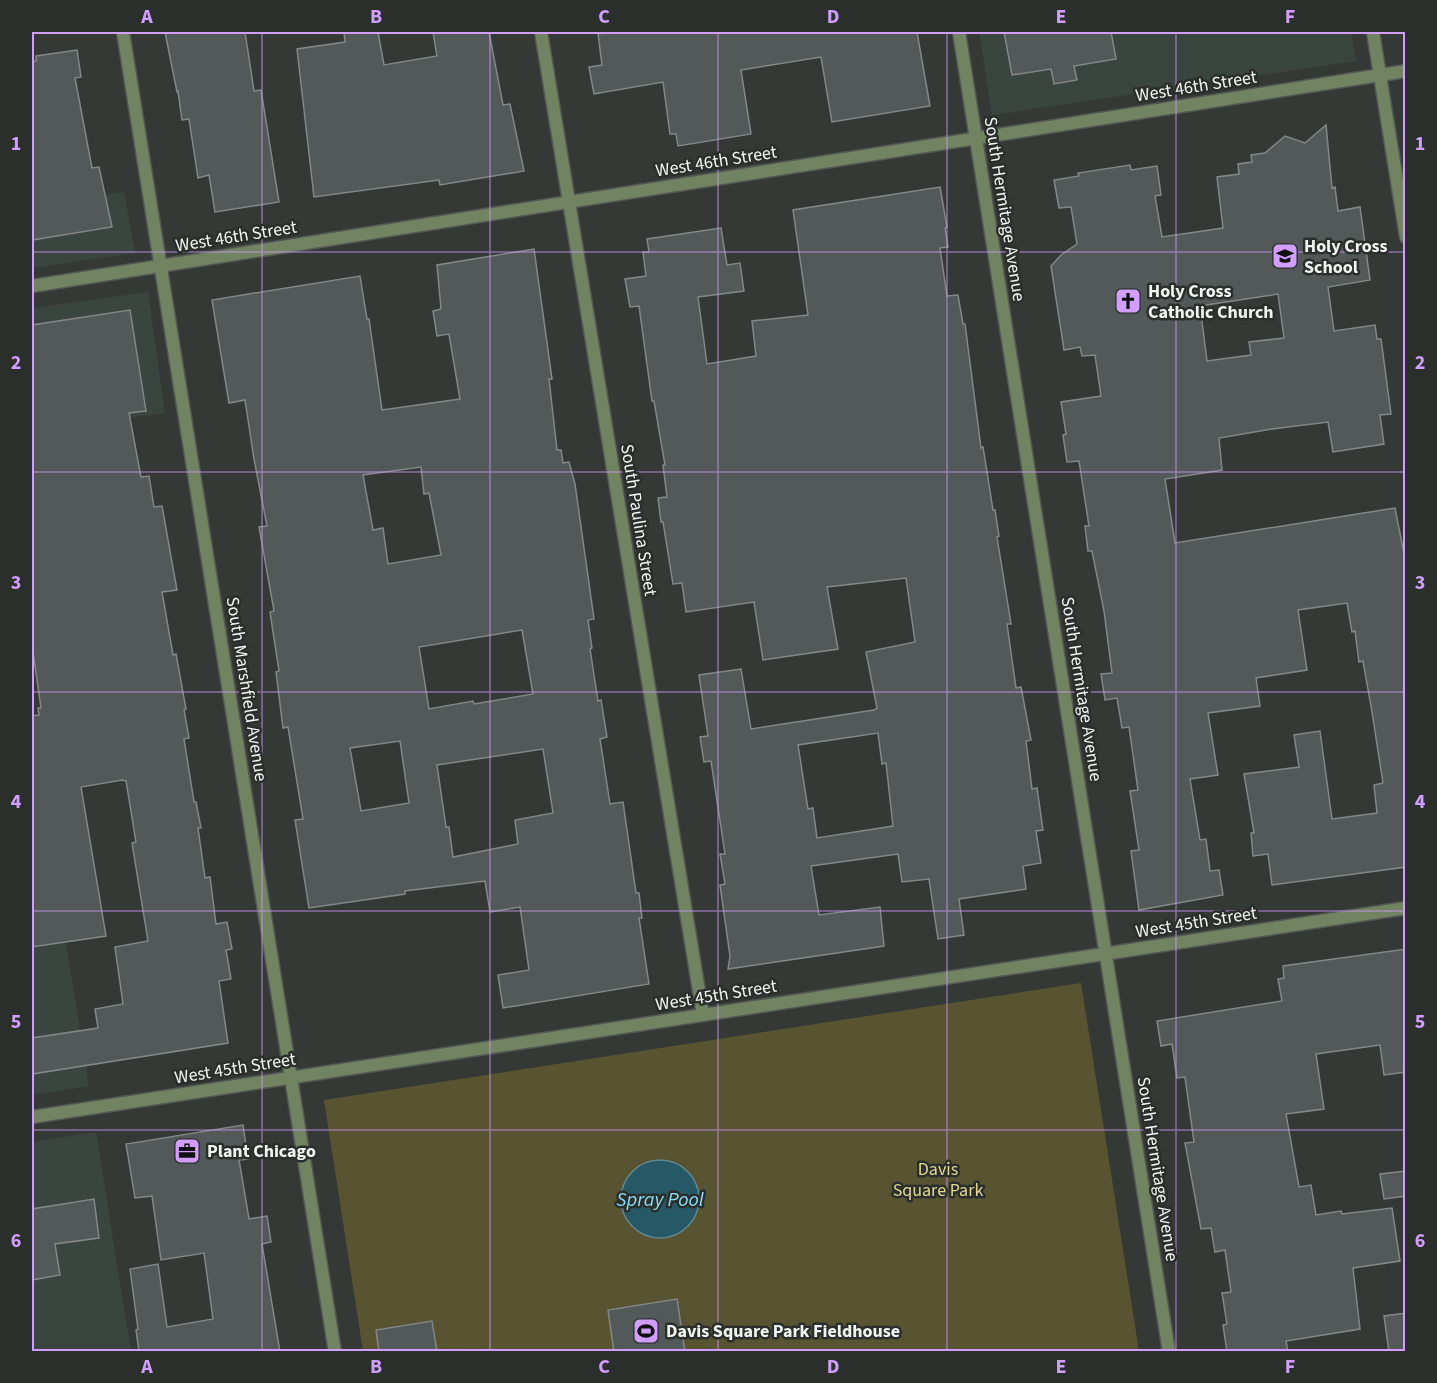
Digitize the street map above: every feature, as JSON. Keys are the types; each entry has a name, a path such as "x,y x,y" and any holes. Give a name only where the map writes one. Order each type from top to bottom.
{"street":[{"name":"South Marshfield Avenue","path":"123,32 335,1352"},
{"name":"South Paulina Street","path":"541,32 703,1015"},
{"name":"South Hermitage Avenue","path":"959,32 1169,1352"},
{"path":"1373,32 1406,237"},
{"name":"West 46th Street","path":"32,286 1406,71"},
{"name":"West 45th Street","path":"32,1117 1406,908"}],"shaded area":[{"path":"979,32 1351,32 1356,61 992,115"},
{"path":"124,192 135,253 32,268 32,206"},
{"path":"148,292 165,413 32,431 32,308"},
{"path":"32,734 89,1086 32,1095"},
{"path":"96,1132 131,1351 32,1352 32,1142"}],"green space":[{"name":"Davis Square Park","path":"1081,983 1139,1351 363,1351 324,1100"}],"water":[{"name":"Spray Pool","path":"652,1160 668,1160 682,1166 693,1177 699,1191 699,1207 693,1221 682,1232 668,1238 652,1238 638,1232 627,1221 621,1207 621,1191 627,1177 638,1166"}],"building":[{"path":"165,32 245,32 254,91 261,90 279,202 215,212 209,175 198,178 189,119 182,120"},
{"path":"344,32 378,32 384,65 437,56 433,32 489,32 503,105 510,104 524,171 440,185 439,180 314,197 297,49 345,42"},
{"path":"613,32 917,32 930,106 832,122 821,57 741,70 751,134 678,146 676,134 670,134 663,82 594,94 589,67 602,65 598,34"},
{"path":"1004,32 1111,32 1116,59 1074,66 1077,80 1054,84 1051,69 1012,75"},
{"path":"77,50 81,77 75,78 92,168 99,167 112,227 32,240 32,62 36,61 36,56"},
{"path":"1326,125 1332,188 1335,187 1338,211 1360,207 1370,280 1328,287 1334,331 1375,325 1377,339 1381,339 1391,414 1380,415 1384,444 1333,452 1328,422 1272,429 1219,438 1222,470 1165,479 1175,543 1395,508 1406,564 1406,867 1272,885 1268,854 1253,856 1251,833 1254,833 1244,774 1299,767 1294,735 1320,731 1332,819 1377,813 1374,785 1383,783 1363,661 1359,662 1355,631 1352,632 1347,603 1298,610 1307,670 1256,678 1260,706 1208,713 1218,775 1190,779 1200,840 1206,839 1210,871 1219,870 1223,895 1139,910 1131,851 1139,850 1130,791 1138,790 1129,727 1122,728 1117,698 1105,700 1101,674 1112,673 1104,611 1092,551 1088,551 1085,526 1089,526 1079,461 1067,462 1063,435 1066,434 1061,402 1101,396 1095,355 1082,356 1080,347 1064,350 1051,266 1061,255 1077,244 1071,207 1059,208 1054,180 1079,176 1078,173 1130,165 1131,170 1157,166 1161,195 1155,196 1162,237 1223,228 1217,177 1239,174 1238,164 1252,162 1251,155 1265,153 1285,136 1305,143","holes":["1278,294 1284,338 1249,342 1251,355 1207,361 1200,306"]},
{"path":"940,187 947,227 945,228 948,247 940,248 947,296 958,295 963,324 965,324 981,448 983,447 999,536 997,537 1011,624 1007,624 1016,688 1021,687 1031,740 1026,741 1032,789 1037,788 1043,830 1036,831 1041,863 1023,866 1026,889 959,899 964,935 938,939 929,879 902,882 898,854 811,866 819,915 880,907 884,946 728,969 730,956 720,885 725,884 720,854 725,854 711,761 704,762 700,737 708,736 699,675 741,669 751,729 874,710 877,708 866,652 915,642 906,578 827,587 838,649 763,660 754,602 686,612 682,583 673,584 663,522 661,522 658,498 667,497 663,465 665,465 654,401 652,401 639,306 630,307 625,279 646,276 643,252 649,252 647,239 721,228 727,265 740,263 744,291 698,297 707,364 756,356 752,321 808,315 793,210","holes":["878,733 882,764 886,763 893,826 817,838 813,808 808,809 798,745"]},
{"path":"534,249 552,379 549,379 557,450 561,450 563,463 569,462 575,484 594,619 588,620 592,648 590,649 598,701 601,700 607,737 600,739 610,804 623,802 636,893 639,893 642,918 639,918 649,984 503,1008 498,975 529,970 520,907 490,912 485,881 405,891 405,894 309,908 295,820 303,819 288,727 283,728 276,672 279,671 270,612 274,611 259,527 267,526 245,400 229,403 212,300 360,276 367,319 369,319 382,410 460,399 449,334 437,336 433,311 441,309 437,265","holes":["421,467 424,494 429,493 441,555 388,564 383,528 373,530 363,475","522,630 533,694 429,709 419,647","400,741 409,803 361,811 350,748","543,749 553,813 515,820 518,844 453,857 437,765"]},
{"path":"130,310 146,411 129,413 141,477 149,476 154,507 162,506 177,590 162,592 173,655 176,654 186,709 184,710 189,738 184,739 194,802 196,802 201,828 198,828 205,878 210,877 216,924 227,922 232,949 226,950 231,979 219,981 228,1043 32,1074 32,1038 98,1028 95,1009 123,1004 115,947 148,941 132,843 136,842 126,781 122,780 81,787 106,936 32,947 32,716 39,715 38,708 41,708 32,645 32,325"},
{"path":"1406,949 1406,1072 1384,1075 1380,1045 1316,1054 1324,1109 1286,1114 1299,1187 1311,1185 1316,1215 1392,1208 1400,1261 1353,1268 1360,1329 1286,1341 1288,1352 1227,1352 1223,1325 1227,1324 1222,1293 1231,1292 1225,1250 1215,1252 1211,1228 1201,1229 1185,1143 1194,1142 1185,1077 1177,1078 1172,1044 1161,1046 1157,1021 1282,1001 1278,979 1284,978 1283,966"},
{"path":"243,1125 248,1159 239,1160 249,1219 267,1216 271,1242 262,1244 280,1352 139,1352 130,1269 158,1264 167,1327 213,1319 204,1253 161,1260 152,1196 135,1198 126,1144"},
{"path":"1406,1171 1406,1196 1384,1199 1380,1174"},
{"path":"94,1199 99,1238 55,1244 60,1275 32,1280 32,1209"},
{"name":"Davis Square Park Fieldhouse","path":"677,1299 685,1352 614,1352 608,1310"},
{"path":"1406,1313 1406,1352 1389,1352 1384,1316"},
{"path":"432,1321 437,1352 379,1352 376,1330"}],"place":[{"name":"Holy Cross School","path":"1285,256"},
{"name":"Holy Cross Catholic Church","path":"1128,301"},
{"name":"Plant Chicago","path":"187,1151"},
{"name":"Davis Square Park Fieldhouse","path":"646,1331"}]}
